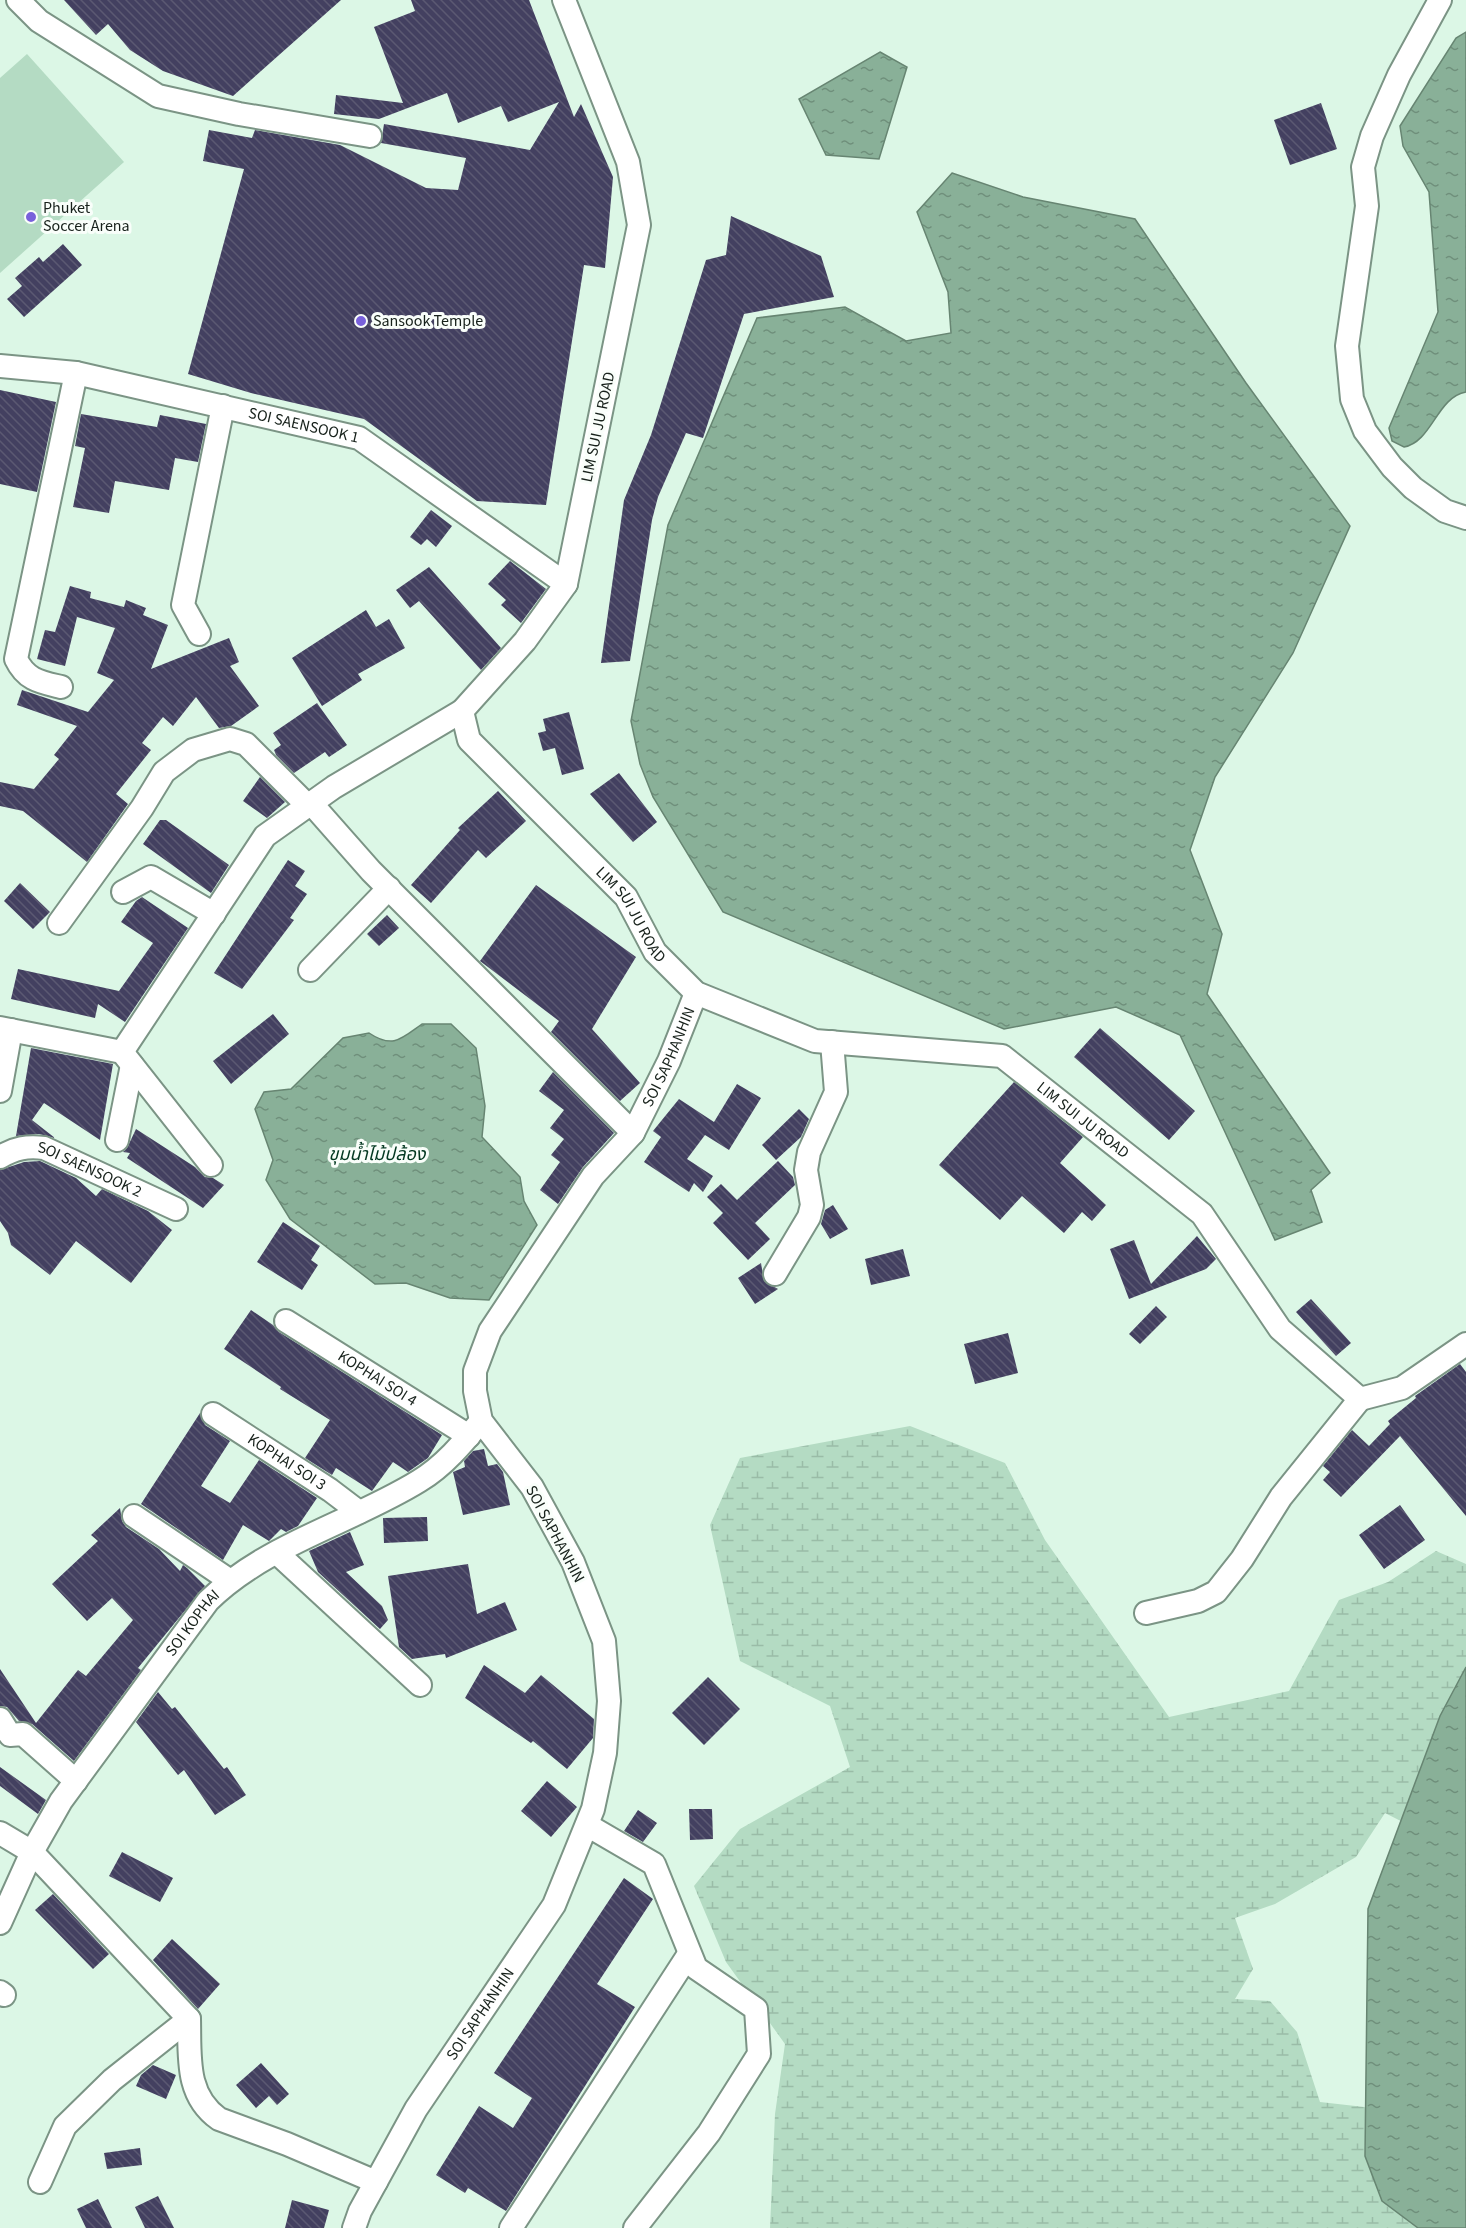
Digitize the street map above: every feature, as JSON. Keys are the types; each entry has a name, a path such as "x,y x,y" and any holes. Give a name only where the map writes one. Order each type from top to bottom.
{"street":[{"path":"18,0 39,21 158,96 239,114 370,136"},
{"name":"LIM SUI JU ROAD","path":"564,0 628,162 639,225 566,584 525,641 462,711 469,740 626,897 655,952 696,993 815,1041 1002,1056 1202,1214 1280,1329 1360,1399"},
{"path":"1440,0 1399,75 1372,136 1363,167 1367,206 1347,346 1352,399 1365,430 1392,467 1413,488 1445,511 1466,518"},
{"name":"SOI SAENSOOK 1","path":"0,366 76,373 359,438 566,584"},
{"path":"61,687 32,680 22,672 9,641 76,373"},
{"path":"199,634 183,605 223,406"},
{"path":"117,1140 127,1058 214,914 265,836 334,787 462,711"},
{"path":"59,923 142,808 164,772 193,750 230,739 246,744 633,1133"},
{"path":"123,892 151,877 214,914"},
{"path":"310,970 389,888"},
{"name":"SOI SAPHANHIN","path":"354,2228 416,2109 554,1905 593,1809 605,1753 609,1701 604,1641 573,1562 532,1487 475,1428 475,1371 490,1331 592,1176 633,1133 669,1061 696,993"},
{"path":"0,1091 5,1029 127,1058 211,1165"},
{"path":"775,1274 809,1217 812,1205 806,1170 809,1152 836,1092 832,1042"},
{"name":"SOI SAENSOOK 2","path":"0,1157 22,1148 44,1148 176,1209"},
{"name":"KOPHAI SOI 4","path":"286,1321 475,1428"},
{"path":"1146,1613 1198,1601 1216,1592 1242,1559 1281,1497 1360,1399 1402,1388 1466,1344"},
{"name":"KOPHAI SOI 3","path":"213,1414 330,1490 359,1512"},
{"name":"SOI KOPHAI","path":"0,1923 32,1852 75,1781 208,1601 229,1580 277,1553 420,1481 446,1461 475,1428"},
{"path":"134,1516 229,1580"},
{"path":"277,1553 420,1685"},
{"path":"0,1719 10,1735 23,1734 75,1781"},
{"path":"586,1826 654,1864 696,1968 756,2009 759,2054 709,2133 635,2228"},
{"path":"0,1833 32,1852 189,2019 190,2070 194,2088 209,2112 219,2120 287,2144 376,2182"},
{"path":"511,2228 689,1954"},
{"path":"40,2182 65,2126 112,2080 189,2019"}],"green space":[{"name":"Phuket Soccer Arena","path":"27,54 124,162 0,273 0,78"},
{"path":"910,1426 1005,1463 1045,1540 1169,1717 1289,1691 1339,1600 1388,1582 1436,1551 1466,1564 1466,1936 1450,1846 1385,1813 1356,1857 1275,1904 1235,1918 1253,1969 1235,1999 1270,2001 1297,2032 1320,2102 1382,2109 1466,2228 770,2228 775,2114 785,2044 726,1962 694,1886 740,1829 850,1767 830,1706 740,1661 710,1525 740,1458"}],"water":[{"path":"1466,32 1466,392 1448,402 1421,437 1404,447 1392,441 1389,428 1438,312 1429,192 1403,146 1400,126 1456,38"},
{"path":"880,52 907,67 879,159 826,155 799,99"},
{"path":"952,173 1023,197 1135,219 1246,383 1350,526 1293,653 1215,777 1190,850 1222,934 1207,994 1330,1173 1311,1190 1322,1222 1275,1240 1180,1035 1116,1007 1004,1029 723,912 653,797 640,764 631,721 668,525 757,318 845,307 906,341 951,333 948,292 917,212"},
{"name":"ขุมน้ำไม้ปล้อง","path":"422,1024 451,1024 476,1048 485,1106 482,1137 520,1177 524,1201 537,1225 489,1300 450,1298 406,1283 375,1284 290,1219 266,1180 273,1160 255,1109 264,1092 291,1089 343,1038 369,1033 384,1040 397,1040"},
{"path":"1466,1667 1466,2228 1418,2228 1382,2201 1365,2156 1368,1909 1440,1716"}],"building":[{"path":"64,0 341,0 233,96 163,71 130,50 108,24 96,35"},
{"name":"Sansook Temple","path":"411,0 529,0 574,117 581,104 613,177 605,268 584,265 546,505 477,501 364,419 251,393 188,374 244,169 203,161 209,130 252,138 255,130 340,145 426,188 458,190 466,158 381,143 384,124 530,150 559,102 508,122 501,106 458,123 447,93 379,119 334,114 336,95 403,103 374,27 415,11"},
{"path":"1321,103 1337,149 1290,165 1274,120"},
{"path":"731,216 821,256 834,297 744,314 703,438 686,433 658,497 652,520 630,661 601,663 624,500 651,435 706,260 726,255"},
{"path":"63,244 82,265 24,317 7,299 22,286 15,278 39,257 43,262"},
{"path":"0,390 56,402 37,492 0,484"},
{"path":"81,414 157,427 160,415 206,424 198,462 175,458 169,490 115,481 109,513 73,507 85,448 75,446"},
{"path":"431,510 452,526 436,547 427,539 421,545 410,537"},
{"path":"510,561 546,589 521,623 501,605 506,600 488,584"},
{"path":"429,567 501,648 481,670 419,601 410,608 396,590"},
{"path":"70,586 91,592 90,598 124,607 126,600 146,608 143,615 168,625 151,669 229,638 239,662 230,666 259,706 231,726 219,728 196,697 173,726 163,717 142,743 151,750 116,794 128,804 87,862 23,811 0,806 0,782 34,789 59,759 54,755 77,726 17,705 22,690 88,712 114,680 97,673 115,628 77,617 65,666 37,659 45,630 55,632"},
{"path":"366,610 376,627 389,619 405,648 358,674 362,680 322,706 292,658"},
{"path":"317,703 347,745 329,757 325,752 294,773 276,755 274,750 281,745 273,733"},
{"path":"569,712 584,769 562,775 555,748 543,751 538,733 546,731 543,719"},
{"path":"619,773 657,822 633,842 590,794"},
{"path":"260,777 285,802 267,818 243,801"},
{"path":"498,791 526,821 486,858 478,850 431,903 411,885 460,830 458,828"},
{"path":"160,820 166,820 229,865 211,893 143,844"},
{"path":"288,860 305,871 295,886 307,894 290,918 294,920 242,989 214,973"},
{"path":"20,883 50,912 33,929 4,901"},
{"path":"536,885 636,957 592,1029 640,1083 620,1101 551,1032 559,1021 480,961"},
{"path":"142,897 188,928 125,1022 98,1004 95,1018 11,999 18,969 119,991 153,943 121,922 136,901"},
{"path":"387,915 399,928 379,946 367,934"},
{"path":"273,1014 289,1034 231,1084 213,1061"},
{"path":"1100,1028 1195,1111 1169,1140 1074,1057"},
{"path":"31,1048 113,1064 100,1140 44,1103 32,1120 55,1138 39,1134 16,1136"},
{"path":"553,1072 614,1133 583,1167 558,1204 540,1190 560,1162 551,1155 564,1139 550,1128 564,1110 539,1091"},
{"path":"1014,1082 1083,1137 1060,1163 1106,1205 1092,1221 1082,1212 1064,1233 1022,1196 1000,1220 939,1165"},
{"path":"737,1084 761,1098 729,1150 705,1135 687,1159 713,1176 703,1192 694,1183 689,1192 644,1162 661,1137 653,1131 679,1099 714,1122"},
{"path":"799,1109 809,1119 801,1137 776,1160 762,1145"},
{"path":"136,1129 195,1167 205,1177 213,1178 224,1185 203,1208 127,1158 130,1153 123,1152"},
{"path":"40,1161 76,1178 96,1196 102,1189 148,1211 172,1230 131,1283 76,1241 50,1275 11,1245 8,1233 0,1221 0,1170 24,1162"},
{"path":"778,1161 793,1177 795,1185 755,1223 770,1239 748,1260 713,1223 723,1213 707,1197 721,1184 737,1200"},
{"path":"833,1205 848,1229 830,1239 821,1224 825,1210"},
{"path":"283,1222 320,1246 311,1260 318,1265 302,1290 257,1262"},
{"path":"1197,1236 1216,1259 1206,1269 1129,1299 1110,1249 1134,1240 1151,1284"},
{"path":"903,1249 910,1276 871,1285 865,1259"},
{"path":"761,1263 764,1281 778,1289 755,1304 738,1278"},
{"path":"1311,1299 1351,1343 1336,1356 1296,1312"},
{"path":"1156,1306 1167,1317 1140,1344 1129,1334"},
{"path":"251,1310 279,1332 442,1435 428,1458 408,1472 393,1462 372,1491 336,1468 332,1475 305,1458 330,1420 280,1389 281,1387 224,1349"},
{"path":"1008,1333 1018,1373 975,1384 964,1344"},
{"path":"1460,1364 1466,1372 1466,1516 1400,1436 1341,1497 1323,1480 1330,1472 1323,1466 1352,1430 1369,1446 1390,1424 1388,1421 1416,1398 1415,1396"},
{"path":"200,1413 205,1425 230,1441 201,1486 230,1503 259,1460 317,1498 298,1526 286,1532 281,1529 269,1541 243,1525 223,1560 141,1504"},
{"path":"484,1449 488,1466 497,1464 503,1472 510,1505 463,1515 453,1472 465,1467 464,1461 473,1451"},
{"path":"1400,1505 1425,1540 1384,1569 1359,1535"},
{"path":"120,1508 122,1521 126,1527 159,1549 180,1571 183,1565 205,1586 138,1668 141,1670 74,1761 32,1724 19,1721 7,1707 0,1706 0,1669 36,1723 78,1670 86,1676 133,1620 112,1598 87,1621 52,1584 98,1541 91,1535"},
{"path":"427,1517 428,1541 384,1543 383,1518"},
{"path":"350,1532 364,1565 346,1572 382,1606 388,1620 380,1629 318,1572 309,1551"},
{"path":"468,1564 477,1614 505,1602 517,1630 446,1658 445,1654 412,1659 399,1647 388,1576"},
{"path":"484,1665 525,1693 541,1675 594,1719 593,1738 567,1769 533,1741 531,1743 465,1698"},
{"path":"708,1677 740,1709 704,1745 672,1713"},
{"path":"158,1692 172,1709 175,1707 224,1769 227,1767 246,1795 215,1815 184,1770 178,1775 136,1722"},
{"path":"0,1767 46,1800 38,1814 0,1786"},
{"path":"547,1781 577,1807 551,1837 521,1811"},
{"path":"689,1809 712,1809 713,1839 690,1840"},
{"path":"638,1810 657,1823 643,1842 624,1831"},
{"path":"122,1852 173,1878 160,1902 109,1876"},
{"path":"624,1878 653,1899 597,1984 635,2007 506,2211 468,2188 465,2193 436,2175 479,2106 513,2128 532,2098 494,2073"},
{"path":"53,1894 109,1954 93,1969 35,1910"},
{"path":"172,1939 220,1984 198,2009 153,1960"},
{"path":"261,2063 289,2094 277,2105 269,2096 256,2108 236,2085"},
{"path":"153,2065 176,2075 166,2099 136,2086 141,2075"},
{"path":"140,2148 142,2165 107,2169 104,2153"},
{"path":"158,2196 174,2228 145,2228 135,2207"},
{"path":"98,2199 112,2228 86,2228 77,2209"},
{"path":"292,2200 329,2210 324,2228 285,2228"}],"place":[{"name":"Phuket Soccer Arena","path":"31,217"},
{"name":"Sansook Temple","path":"361,321"}]}
